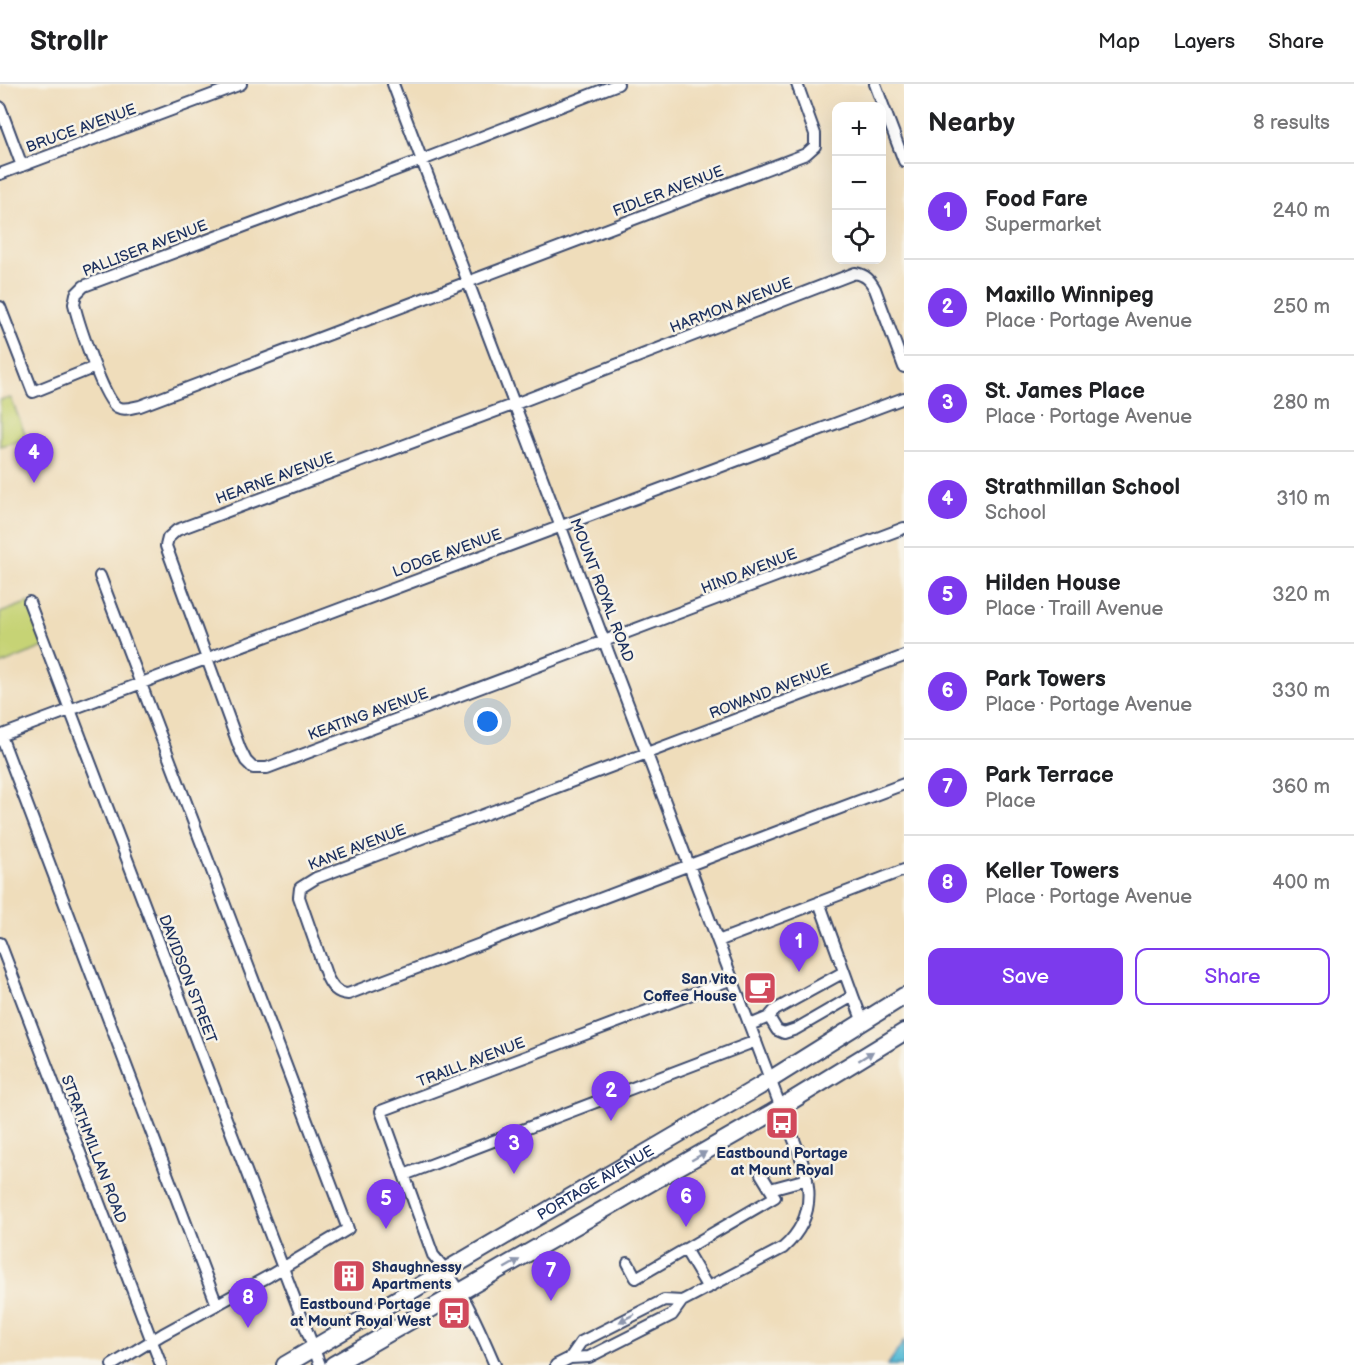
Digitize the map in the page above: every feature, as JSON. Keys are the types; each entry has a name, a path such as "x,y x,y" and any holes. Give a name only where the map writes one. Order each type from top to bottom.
{"highway":[{"name":"PORTAGE AVENUE","path":"285,1365 770,1080 904,996"},
{"name":"PORTAGE AVENUE","path":"333,1365 781,1108 904,1032"}],"street":[{"name":"BRUCE AVENUE","path":"0,174 241,84"},
{"name":"MOUNT ROYAL ROAD","path":"393,84 807,1179 810,1199 808,1213 795,1238 769,1257 682,1300"},
{"path":"422,160 618,84"},
{"name":"FIDLER AVENUE","path":"468,283 806,154 815,146 816,134 797,84"},
{"path":"875,84 904,161"},
{"path":"0,107 22,166"},
{"name":"PALLISER AVENUE","path":"422,160 84,286 76,294 74,304 95,367 110,401 117,408 140,406 468,283"},
{"name":"HARMON AVENUE","path":"515,404 855,273 863,274 875,289 904,367"},
{"path":"0,307 33,392 95,367"},
{"name":"LODGE AVENUE","path":"0,736 904,398"},
{"name":"HEARNE AVENUE","path":"207,659 168,554 166,546 168,537 177,530 515,404"},
{"name":"HIND AVENUE","path":"605,642 904,528"},
{"path":"100,576 348,1229 112,1365"},
{"name":"DAVIDSON STREET","path":"29,602 320,1365"},
{"name":"KEATING AVENUE","path":"207,659 246,761 253,768 267,768 605,642"},
{"name":"ROWAND AVENUE","path":"647,754 904,656"},
{"path":"0,736 217,1305"},
{"name":"KANE AVENUE","path":"647,754 307,882 300,888 299,897 327,977 333,988 340,993 348,994 690,866"},
{"path":"690,866 904,784"},
{"path":"717,941 904,870"},
{"path":"819,902 863,1022"},
{"name":"STRATHMILLAN ROAD","path":"0,943 160,1365"},
{"path":"750,1025 769,1017 775,1010 844,972"},
{"name":"TRAILL AVENUE","path":"495,1365 469,1306 446,1270 433,1255 381,1112 732,980"},
{"path":"769,1017 777,1030 784,1033 796,1029 853,996"},
{"path":"404,1175 756,1041"},
{"path":"628,1263 636,1278 775,1197 760,1174"},
{"path":"770,1189 807,1179"},
{"path":"685,1249 708,1288"},
{"path":"570,1358 581,1342 664,1300 682,1300"},
{"path":"556,1365 570,1358 589,1357 672,1315 682,1300"}],"green space":[{"path":"11,398 27,439 0,446 0,400"},
{"path":"29,602 46,646 0,665 0,613"}],"water":[{"path":"904,1341 904,1365 888,1365 889,1363"}],"place":[{"name":"Strathmillan School","path":"34,483"},
{"name":"Food Fare","path":"799,972"},
{"name":"San Vito Coffee House","path":"760,988"},
{"name":"Maxillo Winnipeg","path":"611,1121"},
{"name":"Eastbound Portage at Mount Royal","path":"782,1123"},
{"name":"St. James Place","path":"514,1174"},
{"name":"Park Towers","path":"686,1227"},
{"name":"Hilden House","path":"386,1229"},
{"name":"Shaughnessy Apartments","path":"349,1276"},
{"name":"Park Terrace","path":"551,1301"},
{"name":"Eastbound Portage at Mount Royal West","path":"454,1313"},
{"name":"Keller Towers","path":"248,1328"}]}
